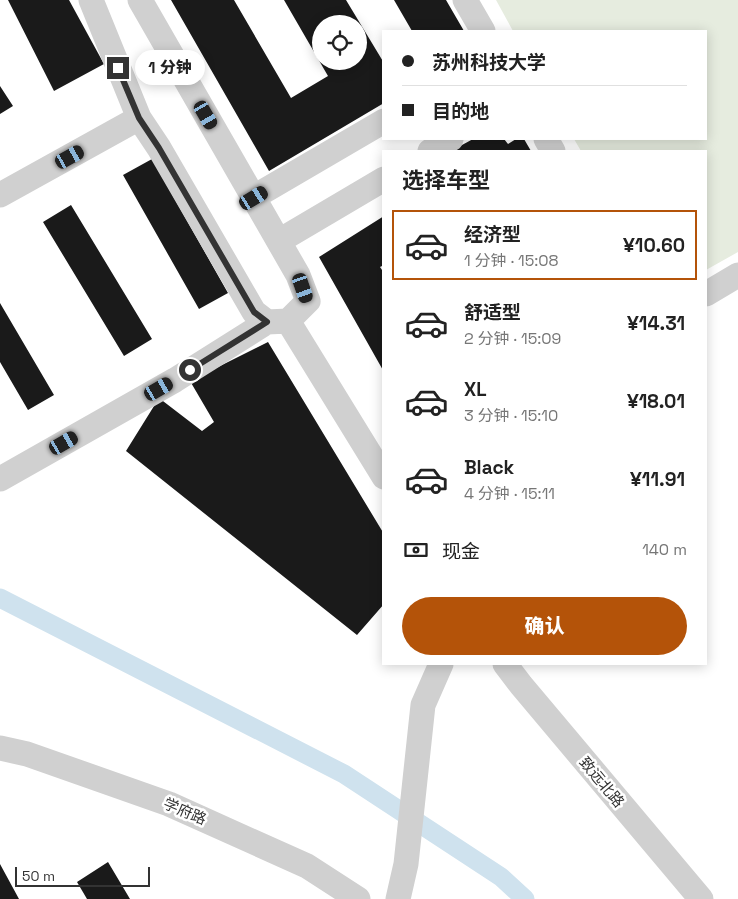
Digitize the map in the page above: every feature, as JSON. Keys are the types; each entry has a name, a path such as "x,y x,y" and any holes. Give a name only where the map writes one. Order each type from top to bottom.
{"street":[{"path":"91,0 139,118 159,148 254,312 278,321 382,474"},
{"path":"0,479 278,321 308,301 298,275 140,0"},
{"path":"465,0 482,30"},
{"path":"0,195 139,118"},
{"path":"254,198 382,122"},
{"path":"432,150 449,140"},
{"path":"279,241 382,180"},
{"path":"707,293 738,274"},
{"path":"398,899 406,864 423,705 441,665"},
{"name":"致远北路","path":"506,665 701,899"},
{"name":"学府路","path":"0,748 27,754 169,804 307,866 358,899"}],"shaded area":[{"path":"496,0 738,0 738,252 707,269 707,150 580,150 575,140 707,140 707,30 512,30"}],"building":[{"path":"8,0 69,0 104,64 54,91"},
{"path":"171,0 234,0 291,98 328,76 325,70 367,70 367,35 382,60 382,104 269,171"},
{"path":"284,0 346,0 355,15 312,15 312,48"},
{"path":"394,0 446,0 463,30 411,30"},
{"path":"0,86 13,106 0,114"},
{"path":"471,140 505,140 508,144 514,140 525,140 530,150 453,150"},
{"path":"152,159 228,293 199,309 123,175"},
{"path":"71,205 152,339 124,356 43,222"},
{"path":"382,217 382,266 380,267 382,270 382,368 319,257"},
{"path":"0,303 54,395 28,410 0,362"},
{"path":"268,342 382,531 382,606 357,635 126,451 159,398 202,431 214,422 190,381"},
{"path":"108,862 130,899 87,899 77,882"},
{"path":"0,864 19,899 0,899"}],"waterway":[{"path":"0,598 344,774 501,877 525,899"}],"route":[{"path":"118,68 139,118 159,148 254,312 267,322 190,370"}]}
